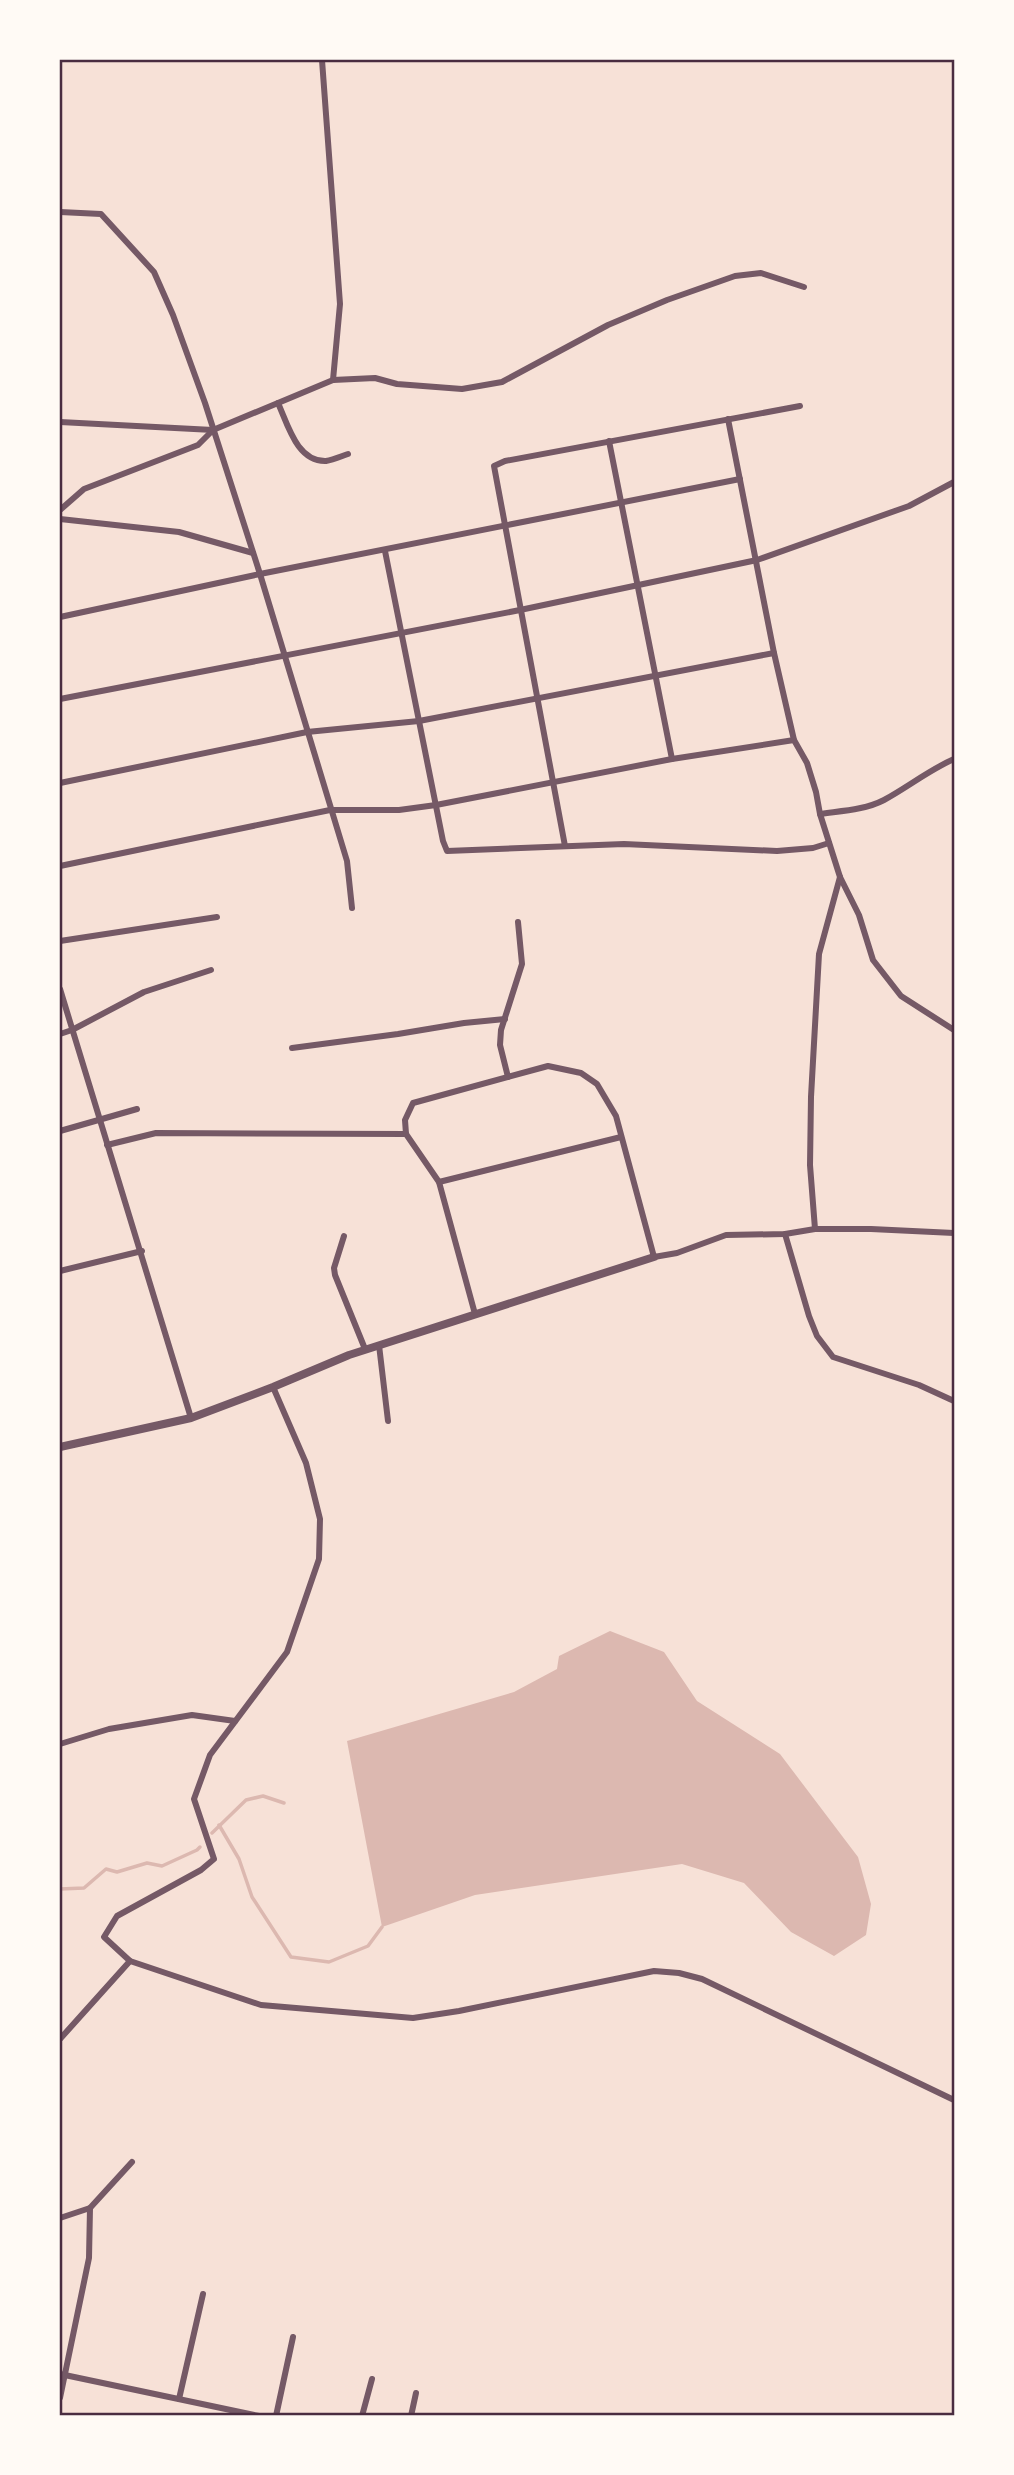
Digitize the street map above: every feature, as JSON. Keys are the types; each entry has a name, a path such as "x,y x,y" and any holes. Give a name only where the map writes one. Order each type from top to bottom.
{"street":[{"path":"322,60 340,304 333,380"},
{"path":"60,212 101,214 154,272 173,315 285,654 347,861 352,908"},
{"path":"60,510 85,489 198,445 213,430 333,380 375,378 397,384 462,389 502,382 608,326 667,300 734,276 761,274 804,287"},
{"path":"278,403 303,453 313,459 328,461 348,454"},
{"path":"565,846 494,466 505,461 609,440 800,406"},
{"path":"728,419 794,740 807,763 840,877 859,915 873,960 901,996 954,1030"},
{"path":"60,422 213,430"},
{"path":"609,440 672,759"},
{"path":"60,617 260,574 740,479"},
{"path":"60,699 520,610 757,560 909,506 954,482"},
{"path":"60,519 179,532 253,553"},
{"path":"385,551 447,850 624,844 777,851 813,848 829,843"},
{"path":"60,783 307,732 419,721 774,653"},
{"path":"60,866 330,810 399,810 436,806 672,759 794,740"},
{"path":"820,814 882,802 932,769 954,759"},
{"path":"815,1229 810,1165 810,1097 819,954 840,877"},
{"path":"60,941 217,917"},
{"path":"508,1077 500,1045 501,1030 522,964 518,922"},
{"path":"60,1034 144,992 211,970"},
{"path":"60,989 191,1418"},
{"path":"292,1048 505,1019"},
{"path":"475,1314 439,1182 406,1134 405,1120 413,1103 548,1066 581,1073 597,1084 616,1116 654,1257"},
{"path":"60,1131 137,1109"},
{"path":"107,1145 156,1133 406,1134"},
{"path":"439,1182 621,1136"},
{"path":"60,1447 191,1418 365,1349 654,1257 677,1253 726,1235 785,1234 815,1229 954,1233"},
{"path":"785,1234 809,1316 817,1336 834,1357 919,1385 954,1401"},
{"path":"344,1236 334,1268 335,1275 365,1349"},
{"path":"60,1271 142,1251"},
{"path":"379,1345 388,1421"},
{"path":"273,1387 309,1474 320,1519 318,1559 287,1652 210,1755 194,1799 214,1859 201,1870 117,1916 104,1937 130,1961 261,2005 413,2018 654,1971 680,1973 702,1979 954,2100"},
{"path":"60,1744 109,1729 192,1715 234,1721"},
{"path":"60,2039 130,1961"},
{"path":"60,2218 90,2208 132,2162"},
{"path":"60,2398 62,2375 89,2259 90,2208"},
{"path":"180,2399 203,2294"},
{"path":"276,2416 293,2337"},
{"path":"62,2375 259,2416"},
{"path":"362,2416 372,2379"},
{"path":"411,2416 416,2393"}],"shaded area":[{"path":"610,1631 664,1652 697,1701 780,1754 858,1857 871,1904 866,1935 834,1956 791,1932 744,1883 682,1864 475,1895 382,1927 347,1741 514,1692 557,1669 559,1656"}],"waterway":[{"path":"212,1833 246,1800 263,1796 284,1803"},
{"path":"219,1825 239,1859 252,1897 291,1957 329,1962 368,1946 382,1927"},
{"path":"60,1889 84,1888 106,1869 117,1872 147,1863 162,1866 200,1847"}]}
